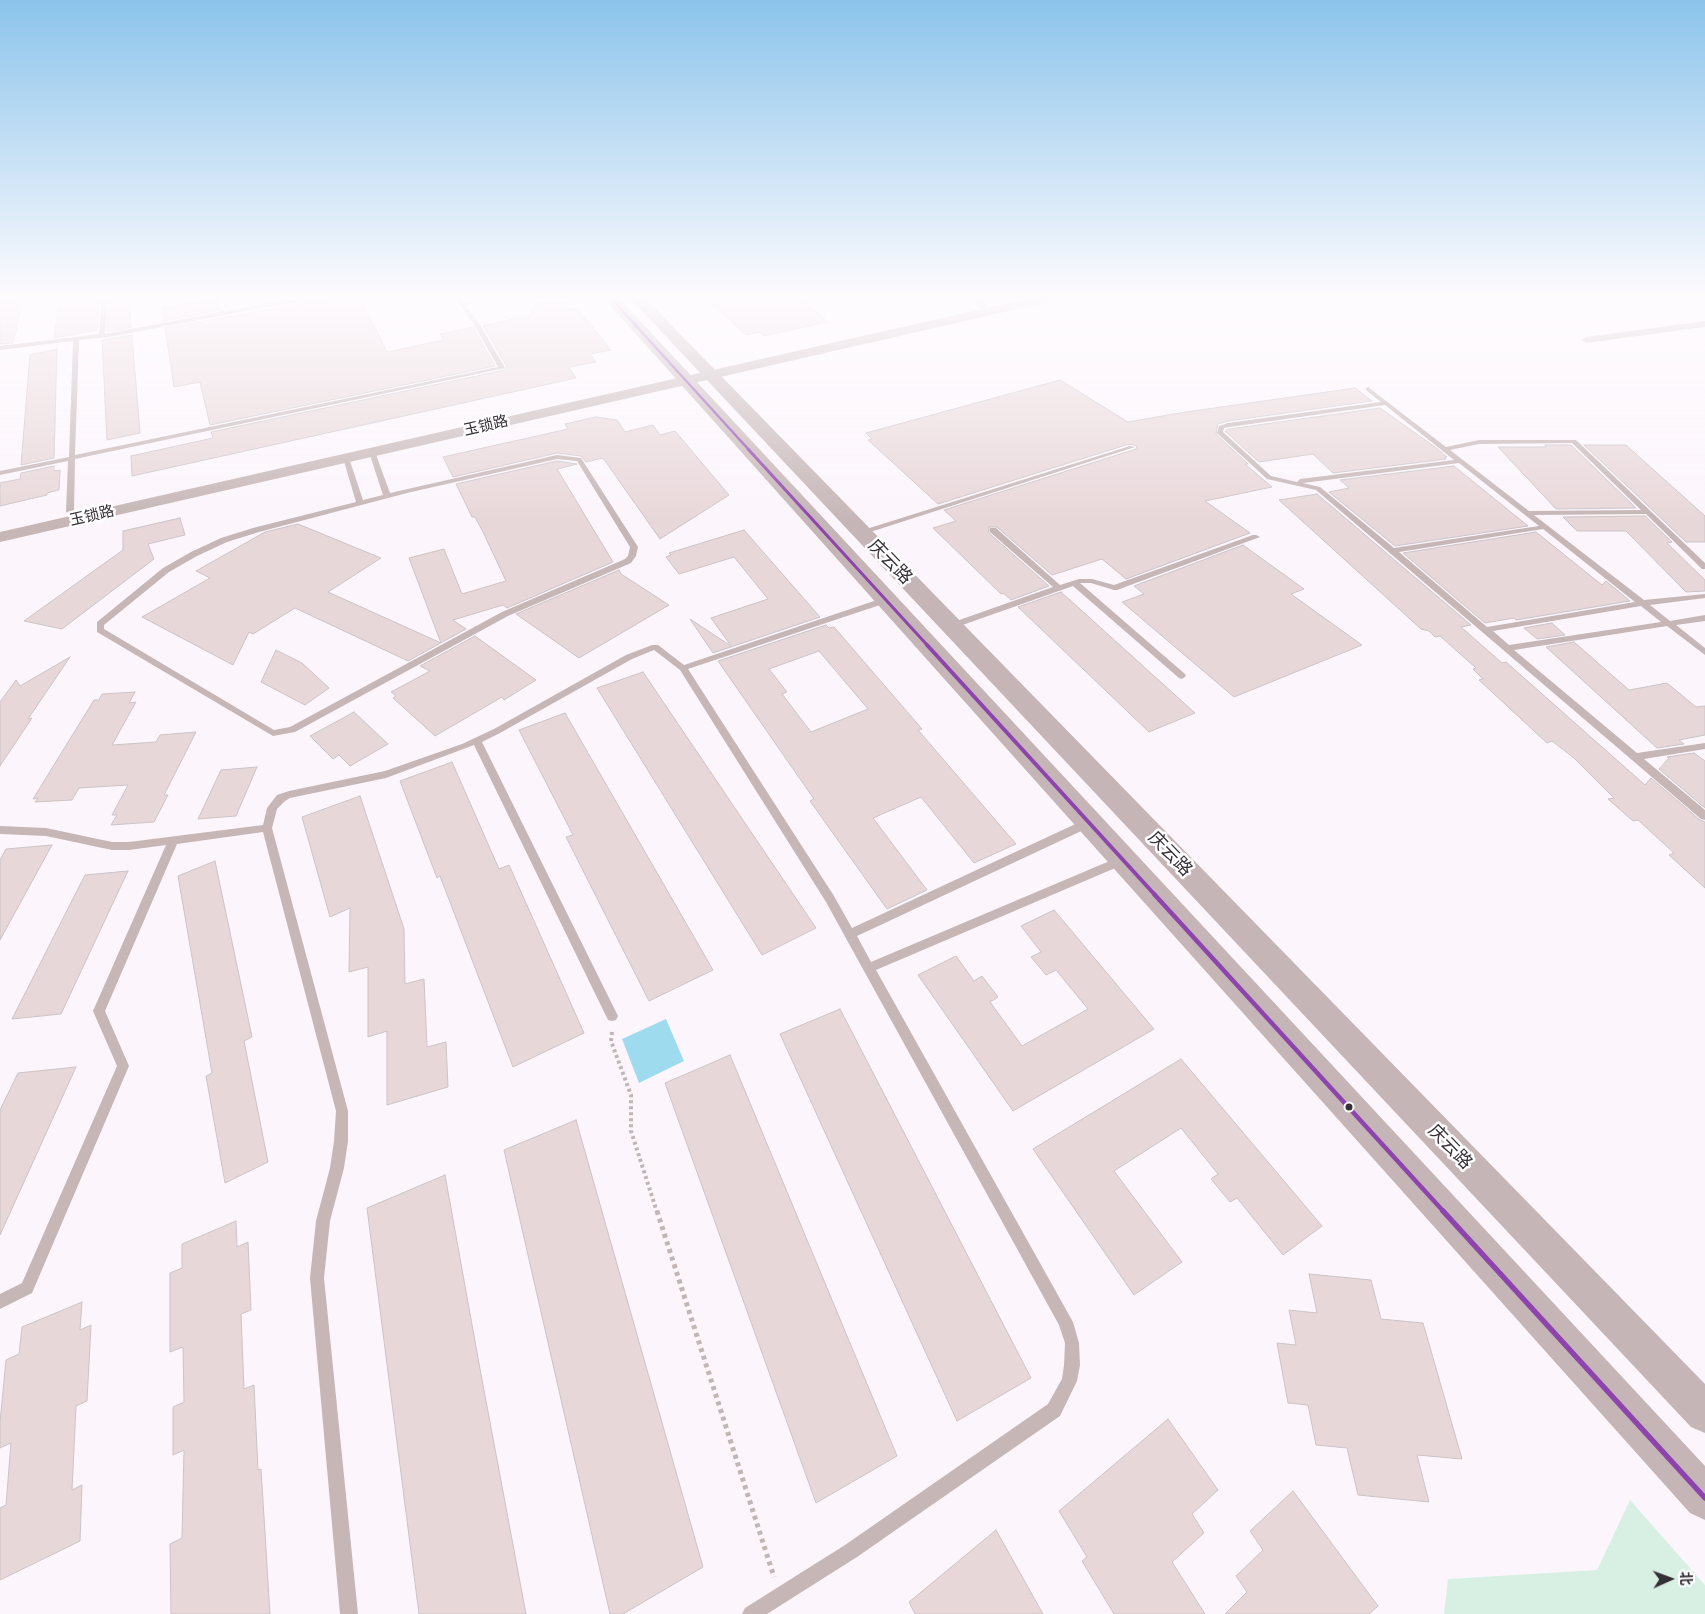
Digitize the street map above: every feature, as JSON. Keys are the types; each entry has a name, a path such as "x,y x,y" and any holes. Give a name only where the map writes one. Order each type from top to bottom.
{"main road":[{"name":"庆云路","path":"691,370 861,532 1705,1413"},
{"name":"庆云路","path":"692,370 886,600 1705,1498"}],"street":[{"name":"玉锁路","path":"0,537 372,452 711,370"},
{"name":"玉锁路","path":"0,527 712,370"}],"lane":[{"path":"70,512 75,370"},
{"path":"0,474 491,370"},
{"path":"1368,390 1705,652"},
{"path":"1386,403 1228,424 1221,428 1220,433 1269,478 1318,488 1705,816"},
{"path":"1445,449 1479,442 1574,441 1705,567"},
{"path":"861,532 1132,447"},
{"path":"372,452 387,496"},
{"path":"556,457 578,459 634,547 634,551 628,561 505,614 292,730 273,734 100,630 100,624 151,582 166,570 194,554 256,530 387,496 556,457"},
{"path":"346,458 360,503"},
{"path":"1291,482 1461,462"},
{"path":"1526,512 1647,512"},
{"path":"1392,551 1545,527"},
{"path":"993,530 1058,588"},
{"path":"951,626 1074,582 1092,581 1114,588 1256,537"},
{"path":"1074,582 1182,676"},
{"path":"1485,630 1643,603 1705,596"},
{"path":"683,668 886,600"},
{"path":"1507,648 1705,618"},
{"path":"349,1614 317,1278 322,1229 337,1168 341,1141 342,1111 267,828 272,808 281,798 289,795 386,774 431,760 476,741 629,657 655,646 683,668 830,899 1066,1322 1072,1343 1072,1365 1069,1381 1054,1410 851,1551 751,1614"},
{"path":"476,741 612,1016"},
{"path":"1636,757 1705,746"},
{"path":"850,934 1089,823"},
{"path":"0,830 46,832 112,846 267,828"},
{"path":"0,1302 27,1288 123,1066 99,1011 173,840"},
{"path":"869,968 1123,860"}],"path":[{"path":"612,1016 611,1041 631,1095 631,1132 780,1596"}],"green space":[{"path":"1630,1500 1705,1585 1705,1614 1444,1614 1448,1579 1597,1570"}],"water":[{"path":"666,1019 684,1061 639,1083 622,1039"}],"building":[{"path":"29,370 56,370 54,458 21,465"},
{"path":"104,370 135,370 140,433 107,440"},
{"path":"171,370 474,370 210,425 200,382 174,387"},
{"path":"503,370 571,370 576,378 132,476 131,456 213,438 211,432"},
{"path":"1060,380 1128,422 1355,388 1372,401 1218,424 1216,434 1248,464 1245,464 1272,487 1205,501 1250,533 1126,579 1102,559 1052,575 997,527 989,527 989,533 1049,586 1011,600 1003,593 1001,594 933,528 956,521 944,510 1136,449 1137,446 1129,444 938,504 868,440 872,439 866,433"},
{"path":"1380,408 1435,447 1447,457 1444,458 1446,459 1333,473 1313,454 1259,462 1225,431 1229,429"},
{"path":"596,417 617,420 625,432 653,425 660,435 675,431 729,495 660,539 603,458 586,462 581,456 557,453 453,477 443,457 568,429 565,424"},
{"path":"1545,445 1571,445 1636,508 1556,509 1498,447 1546,447"},
{"path":"1584,445 1626,445 1705,516 1705,542 1686,542"},
{"path":"557,461 577,464 557,469 613,562 507,608 503,605 453,620 466,629 441,643 409,558 444,549 462,594 506,581 483,532 475,517 472,517 456,484"},
{"path":"54,466 54,471 60,470 59,490 47,493 47,495 0,506 0,483 20,479 21,473"},
{"path":"1454,466 1528,526 1395,546 1329,492 1349,488 1340,480"},
{"path":"1317,494 1471,625 1461,627 1502,663 1506,662 1645,785 1651,778 1700,820 1705,822 1705,888 1669,855 1674,853 1638,820 1633,821 1608,799 1614,798 1574,758 1552,741 1547,743 1479,680 1483,679 1473,669 1476,668 1440,636 1435,637 1429,631 1421,629 1279,500"},
{"path":"1645,516 1672,542 1667,543 1705,580 1705,591 1686,592 1626,531 1577,531 1563,517"},
{"path":"180,518 185,535 148,544 154,559 62,629 24,621 123,550 123,531"},
{"path":"298,524 381,558 328,592 441,643 408,661 295,608 253,634 249,632 233,665 142,617 210,578 196,571 265,532"},
{"path":"744,530 820,617 713,653 690,619 731,646 711,618 768,599 734,557 679,574 666,557 671,555 669,553"},
{"path":"1536,532 1602,585 1606,581 1630,601 1516,620 1514,618 1485,623 1403,553"},
{"path":"1243,545 1304,589 1291,594 1362,645 1234,697 1122,602 1144,594 1134,586"},
{"path":"619,570 621,574 669,605 579,658 516,614"},
{"path":"1061,592 1195,713 1149,732 1018,607"},
{"path":"1552,623 1565,635 1537,639 1524,628"},
{"path":"826,625 829,628 834,627 922,729 918,730 1016,844 974,863 921,797 873,818 927,890 887,909 810,801 814,799 718,661","holes":["819,651 868,709 811,732 782,694 787,692 769,669"]},
{"path":"475,636 536,680 504,700 502,697 435,736 393,698 396,696 391,692 430,671 420,666"},
{"path":"1574,642 1629,690 1667,683 1696,707 1705,706 1705,735 1679,740 1684,744 1657,748 1546,647"},
{"path":"276,650 302,663 329,688 305,705 261,682"},
{"path":"70,657 28,719 32,718 0,766 0,702 16,680 20,686"},
{"path":"643,672 816,928 762,955 597,688"},
{"path":"135,692 129,703 136,702 112,745 156,742 160,735 196,732 164,795 168,795 154,822 111,825 117,815 112,815 128,785 79,788 72,800 35,802 38,798 33,799 94,700 99,700 102,694"},
{"path":"354,712 388,744 350,766 339,755 333,759 310,736"},
{"path":"565,713 713,970 649,1001 566,837 573,835 519,730"},
{"path":"1694,753 1705,761 1705,808 1659,769 1669,758 1667,757"},
{"path":"452,762 499,869 509,865 584,1033 513,1067 440,876 437,878 400,781"},
{"path":"257,767 236,816 198,819 221,770"},
{"path":"360,796 404,929 405,984 424,979 427,1047 446,1042 448,1087 387,1105 387,1031 368,1037 368,967 349,972 350,908 330,917 302,817"},
{"path":"52,845 0,940 0,860 6,849"},
{"path":"215,861 252,1037 244,1041 268,1162 225,1183 206,1076 212,1073 178,876"},
{"path":"128,871 61,1014 12,1019 85,875"},
{"path":"1054,910 1154,1029 1013,1111 918,975 956,956 974,981 982,976 998,997 990,1002 1022,1046 1088,1009 1056,970 1046,975 1031,957 1041,952 1021,926"},
{"path":"840,1009 1031,1378 957,1421 780,1034"},
{"path":"730,1055 897,1456 816,1503 665,1083"},
{"path":"1181,1059 1322,1226 1283,1255 1237,1198 1230,1202 1211,1179 1218,1174 1181,1128 1114,1171 1182,1262 1134,1295 1033,1149"},
{"path":"76,1067 0,1235 0,1110 18,1073"},
{"path":"576,1120 703,1567 623,1614 610,1614 504,1150"},
{"path":"445,1175 526,1614 419,1614 367,1208"},
{"path":"236,1221 237,1247 248,1242 251,1310 241,1314 244,1389 254,1385 258,1470 261,1469 270,1614 171,1614 170,1544 182,1538 184,1450 173,1455 173,1407 184,1402 183,1347 170,1352 170,1273 182,1268 182,1244"},
{"path":"1309,1274 1371,1280 1381,1319 1423,1323 1462,1459 1417,1455 1429,1502 1358,1495 1347,1448 1316,1445 1308,1405 1288,1403 1277,1343 1296,1345 1289,1310 1317,1313"},
{"path":"82,1302 80,1330 91,1325 87,1401 76,1406 72,1490 82,1485 80,1541 0,1580 0,1508 6,1505 11,1443 0,1448 0,1422 6,1360 19,1354 22,1327"},
{"path":"1168,1419 1218,1490 1192,1514 1204,1533 1172,1562 1205,1614 1114,1614 1082,1561 1087,1557 1059,1511"},
{"path":"1293,1491 1378,1606 1369,1614 1225,1614 1247,1592 1236,1576 1263,1550 1250,1531"},
{"path":"996,1530 1043,1614 915,1614 909,1602"}],"transit line":[{"path":"677,370 1705,1498"}]}
